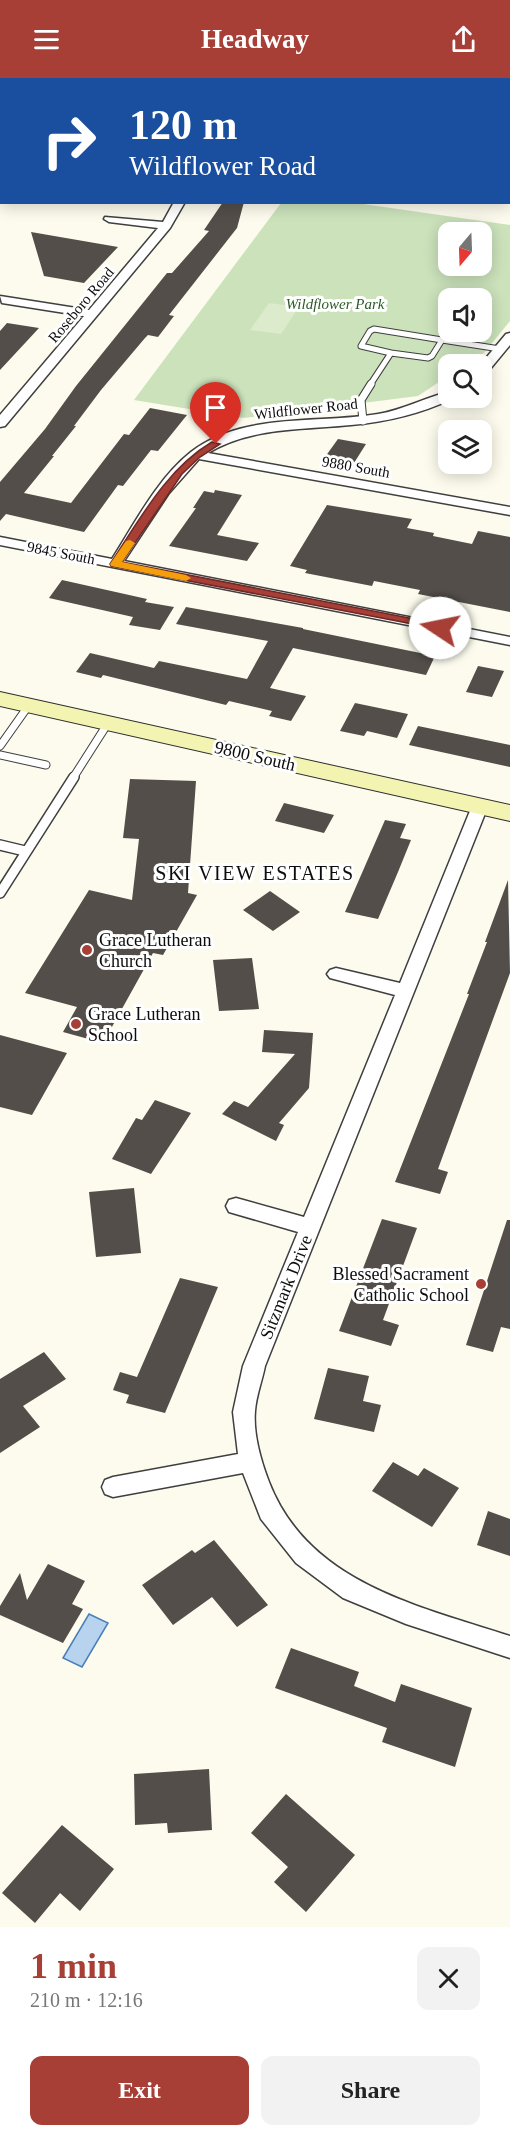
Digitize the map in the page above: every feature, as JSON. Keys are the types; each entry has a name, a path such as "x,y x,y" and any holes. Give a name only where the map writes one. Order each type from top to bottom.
{"street":[{"name":"Roseboro Road","path":"3,416 166,226 179,204"},
{"path":"109,219 166,226"},
{"path":"2,299 92,314"},
{"path":"492,362 505,350 510,336"},
{"name":"Wildflower Road","path":"115,564 179,472 197,455 238,434 268,427 399,415 438,401"},
{"name":"9880 South","path":"197,455 510,511"},
{"name":"9845 South","path":"0,541 510,641"},
{"name":"9800 South","path":"0,699 510,813"},
{"name":"Sitzmark Drive","path":"480,806 254,1366 244,1412 250,1462 269,1512 304,1556 351,1590 406,1613 510,1647"},
{"path":"336,974 405,991"},
{"path":"236,1206 310,1227"},
{"path":"113,1487 250,1462"}],"lane":[{"path":"438,339 374,329 370,331 360,346 428,358 440,342"},
{"path":"455,342 505,350"},
{"path":"363,420 361,400 392,353"},
{"path":"0,746 29,705"},
{"path":"0,893 108,723"},
{"path":"0,755 46,765"},
{"path":"0,845 25,851"}],"green space":[{"name":"Wildflower Park","path":"280,204 363,204 489,222 438,222 438,276 492,276 492,222 510,225 510,321 482,354 438,354 438,383 418,396 244,418 134,400"},
{"path":"269,303 299,307 281,334 250,330"}],"water":[{"path":"89,1614 108,1623 82,1667 63,1658"}],"building":[{"path":"222,204 243,204 237,228 169,315 174,316 158,337 148,335 145,338 101,390 52,456 54,456 24,493 71,503 124,434 129,435 150,408 187,415 158,451 151,450 123,486 118,485 84,532 6,514 0,521 0,482 45,429 76,386 167,273 172,273 209,231 204,230"},
{"path":"31,232 118,247 84,283 44,276"},
{"path":"7,323 39,328 0,370 0,331"},
{"path":"338,439 366,444 354,463 325,457"},
{"path":"215,490 242,495 217,535 259,543 247,561 169,546 196,508 193,508 204,491 214,493"},
{"path":"327,505 412,519 407,528 472,544 478,531 510,537 510,612 418,594 420,590 374,581 372,586 305,573 307,570 290,566"},
{"path":"62,580 147,599 145,602 174,607 160,630 129,625 133,617 49,598"},
{"path":"186,607 303,628 435,656 426,675 293,648 270,688 306,696 291,721 269,716 272,711 229,701 226,705 103,675 101,678 76,672 90,653 154,668 159,661 247,679 268,641 176,624"},
{"path":"478,666 504,671 492,697 466,692"},
{"path":"355,703 408,714 397,738 367,731 364,736 340,731"},
{"path":"418,726 510,745 510,767 409,745"},
{"name":"Grace Lutheran Church","path":"130,779 196,781 188,893 197,895 163,955 153,953 103,1043 63,1032 77,1007 25,993 89,890 132,900 139,839 123,838"},
{"path":"284,803 334,815 324,833 275,821"},
{"path":"385,820 406,824 400,838 411,840 378,919 345,912"},
{"path":"508,880 510,973 438,1169 448,1172 440,1194 395,1182 469,994 467,994"},
{"path":"270,891 300,912 273,931 243,910"},
{"path":"252,958 259,1009 219,1011 213,960"},
{"path":"264,1030 313,1033 309,1088 279,1123 284,1125 276,1141 222,1114 234,1101 248,1107 295,1054 262,1052"},
{"path":"0,1035 67,1053 32,1115 0,1107"},
{"path":"155,1100 191,1113 151,1174 112,1159 136,1118 142,1120"},
{"path":"134,1188 141,1253 96,1257 89,1192"},
{"path":"382,1219 417,1228 383,1320 399,1325 391,1346 339,1331"},
{"path":"507,1220 510,1220 510,1329 501,1327 493,1352 466,1345"},
{"path":"180,1278 218,1287 165,1413 126,1403 129,1395 113,1390 120,1372 137,1377"},
{"path":"44,1352 66,1379 23,1406 40,1427 0,1453 0,1379"},
{"path":"328,1368 369,1376 363,1401 381,1405 374,1432 314,1419"},
{"path":"393,1462 418,1476 424,1468 459,1488 432,1527 372,1491"},
{"path":"488,1511 510,1519 510,1556 477,1545"},
{"path":"214,1540 268,1605 237,1627 212,1597 173,1625 142,1585 192,1550 195,1553"},
{"path":"48,1564 85,1581 72,1604 83,1609 63,1643 0,1615 0,1606 20,1573 27,1600"},
{"path":"291,1648 359,1672 354,1686 395,1702 401,1684 472,1708 455,1767 382,1742 387,1728 275,1688"},
{"path":"209,1769 212,1830 168,1833 167,1823 135,1825 134,1774"},
{"path":"286,1794 355,1855 306,1912 274,1882 288,1867 251,1833"},
{"path":"62,1825 114,1869 80,1911 60,1893 35,1923 2,1893"}],"slow traffic":[{"path":"130,543 115,564 186,578"}],"place":[{"name":"Grace Lutheran Church","path":"87,950"},
{"name":"Grace Lutheran School","path":"76,1024"},
{"name":"Blessed Sacrament Catholic School","path":"481,1284"}],"district":[{"name":"SKI VIEW ESTATES","path":"255,873"}],"route":[{"path":"216,444 197,455 179,472 115,564 440,628"}]}
